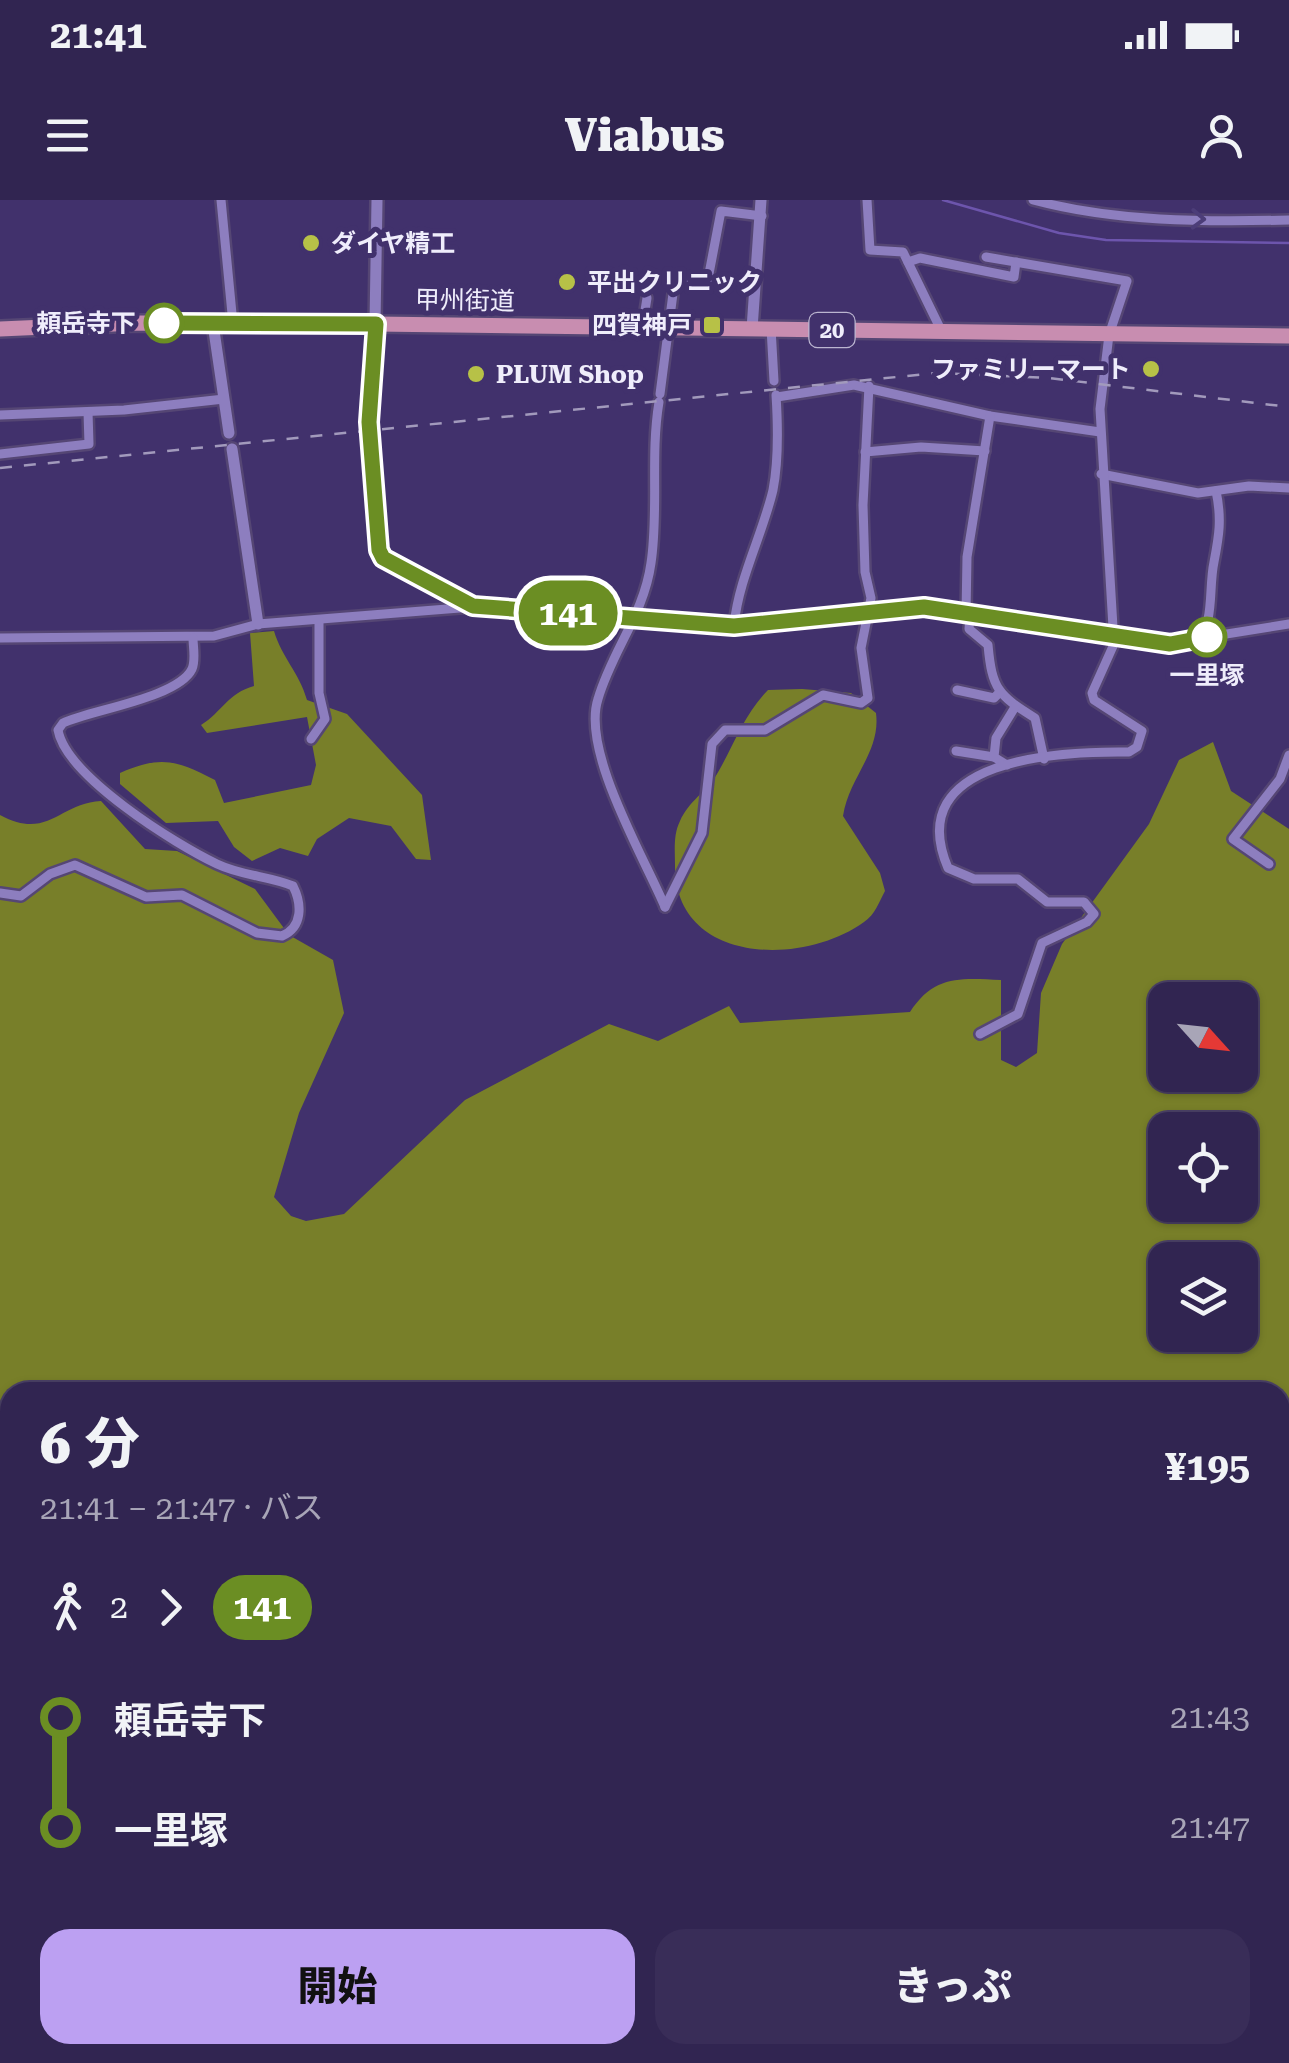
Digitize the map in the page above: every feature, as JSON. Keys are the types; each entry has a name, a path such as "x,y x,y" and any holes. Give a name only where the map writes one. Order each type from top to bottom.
{"highway":[{"name":"甲州街道","path":"0,329 376,324 1289,336"}],"street":[{"path":"221,200 233,324"},
{"path":"377,200 376,324 369,427 383,558 473,606"},
{"path":"752,329 761,200"},
{"path":"867,200 870,250 903,252 940,328"},
{"path":"1033,200 1074,211 1122,216 1289,220"},
{"path":"762,216 719,213 708,279 676,278 653,444 651,562 638,617 598,697 597,748 665,908 706,819 712,744 725,730 765,730 823,695 860,703 868,698 861,648 869,611 864,540 869,386"},
{"path":"980,1034 1018,1014 1042,943 1088,922 1094,914 1084,902 1047,902 1018,880 974,879 948,868 940,840 952,794 967,779 1007,765 1137,748 1142,731 1094,700 1099,672 1112,653 1100,432 1109,336 1126,281 986,257"},
{"path":"908,262 920,258 1014,276 1016,262"},
{"path":"642,330 647,298"},
{"path":"213,324 229,434"},
{"path":"734,626 737,600 752,562 777,470 771,328"},
{"path":"775,390 854,384 990,416 1100,432"},
{"path":"0,415 88,412 224,399"},
{"path":"0,454 89,444 88,412"},
{"path":"990,416 969,544 969,629 988,644 990,674 1000,692 1015,707 1035,718 1044,759"},
{"path":"865,452 921,447 985,450"},
{"path":"232,448 258,624"},
{"path":"1101,474 1175,490 1289,488"},
{"path":"1216,491 1221,516 1220,545 1214,562 1208,619 1221,633"},
{"path":"0,638 94,634 129,639 193,638 258,624 473,606 734,626 924,607 1170,644 1289,624"},
{"path":"310,740 325,719 319,693 319,620"},
{"path":"0,893 21,896 50,874 75,865 146,897 182,895 257,933 282,936 294,928 299,913 293,886 217,864 169,835 108,793 60,745 58,730 63,722 128,705 188,674 193,665 193,638"},
{"path":"957,690 994,698 1000,692"},
{"path":"994,757 996,738 1015,707"},
{"path":"956,751 994,757 1007,765"},
{"path":"1269,864 1233,838 1280,779 1289,756"}],"green space":[{"path":"274,631 307,700 347,714 422,795 431,860 416,859 391,826 349,818 317,839 308,856 280,848 252,861 234,847 218,821 166,823 120,784 120,773 168,762 215,780 224,803 311,785 316,765 307,717 207,733 201,725 238,693 254,686 250,633"},
{"path":"768,690 851,693 876,713 874,740 843,816 880,873 885,891 868,919 838,937 777,950 746,948 718,939 696,922 681,898 675,866 676,832 688,808 717,774 760,699"},
{"path":"1213,742 1231,791 1289,829 1289,1382 0,1382 0,815 16,822 42,823 87,803 101,801 145,849 177,851 255,889 289,935 333,960 344,1013 299,1113 274,1197 291,1216 306,1221 344,1214 465,1100 609,1024 658,1041 729,1006 740,1023 910,1012 929,991 949,981 1001,980 1001,1060 1016,1067 1037,1053 1041,993 1062,944 1149,824 1179,760"}],"waterway":[{"path":"943,200 1059,233 1106,240 1289,243"}],"railway":[{"path":"0,468 936,373 1049,378 1289,407"}],"bus line":[{"name":"141","path":"164,323 376,324 369,422 379,550 383,558 473,606 580,615 620,614 734,626 822,614 924,607 1170,644 1207,637"}],"place":[{"name":"ダイヤ精工","path":"311,243"},
{"name":"平出クリニック","path":"567,282"},
{"name":"頼岳寺下","path":"164,323"},
{"name":"四賀神戸","path":"712,325"},
{"name":"ファミリーマート","path":"1151,369"},
{"name":"PLUM Shop","path":"476,374"},
{"name":"一里塚","path":"1207,637"}]}
